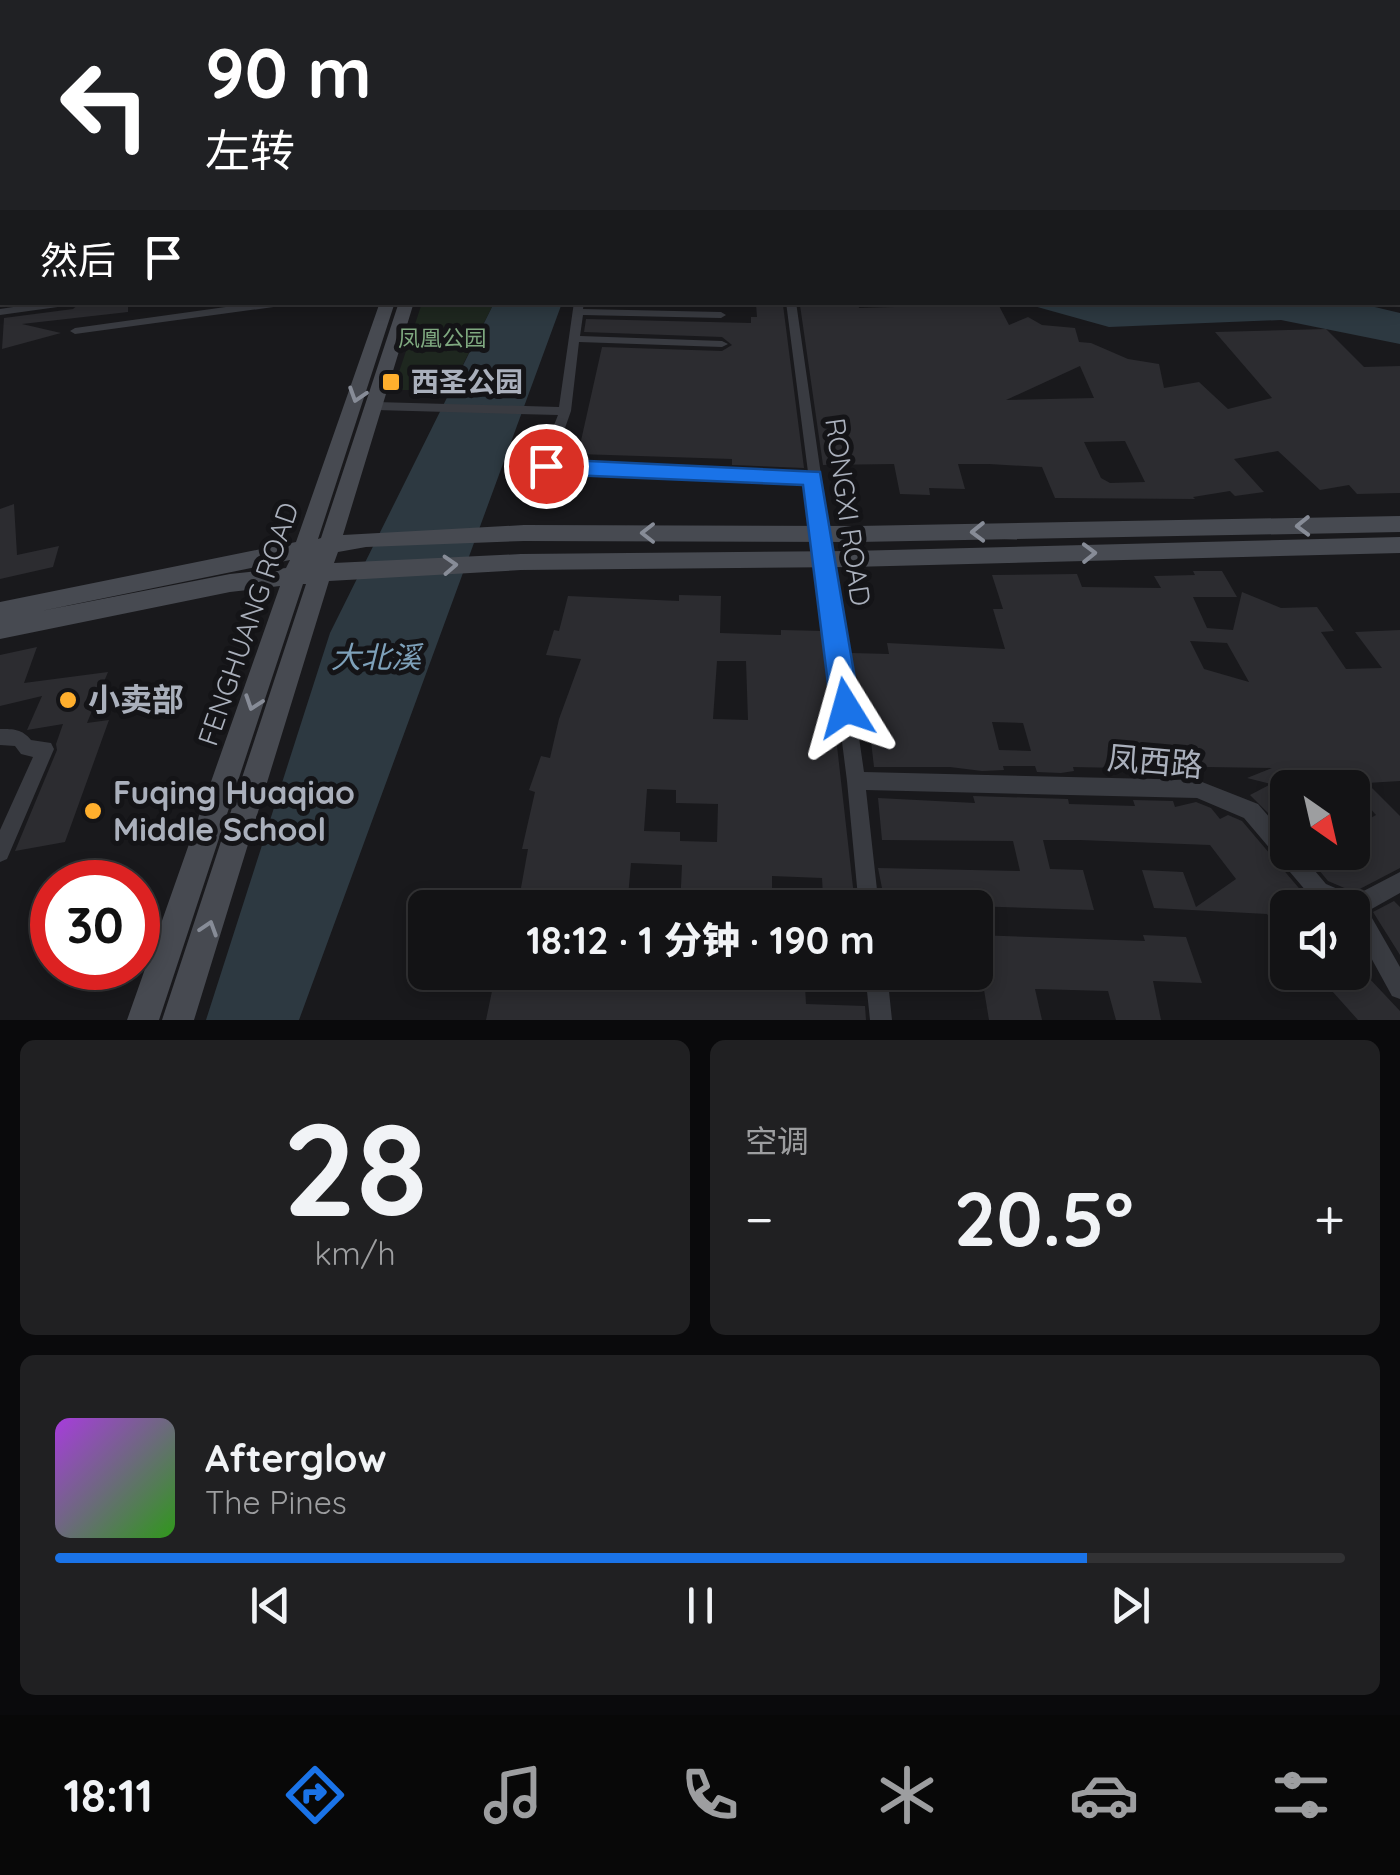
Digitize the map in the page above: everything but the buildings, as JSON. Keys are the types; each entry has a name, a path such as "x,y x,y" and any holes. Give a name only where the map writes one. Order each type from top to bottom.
{"street":[{"path":"0,312 50,305"},
{"path":"75,331 266,305"},
{"name":"FENGHUANG ROAD","path":"143,1020 387,305"},
{"name":"FENGHUANG ROAD","path":"178,1020 406,305"},
{"name":"RONGXI ROAD","path":"790,305 856,782 867,890"},
{"path":"722,315 578,307 546,466 813,478"},
{"path":"574,339 722,344"},
{"path":"376,406 560,411"},
{"path":"0,611 218,563 366,539 524,533 820,534 1400,524"},
{"path":"0,629 94,608 352,570 521,562 824,560 1400,546"},
{"path":"0,737 19,738 27,748 45,749 0,852"},
{"name":"凤西路","path":"856,782 1196,790 1251,811 1318,890"},
{"path":"1370,899 1400,882"},
{"path":"1370,934 1400,988"},
{"path":"878,990 881,1020"}],"green space":[{"name":"凤凰公园","path":"421,305 493,305 450,390 393,390"}],"water":[{"name":"大北溪","path":"493,305 561,305 299,1020 206,1020 330,633"},
{"path":"1030,305 1366,305 1400,313 1400,344 1281,320 1109,327"}],"place":[{"name":"西圣公园","path":"391,382"},
{"name":"小卖部","path":"68,700"},
{"name":"Fuqing Huaqiao Middle School","path":"93,811"}],"route":[{"path":"546,466 813,478 846,708"}]}
